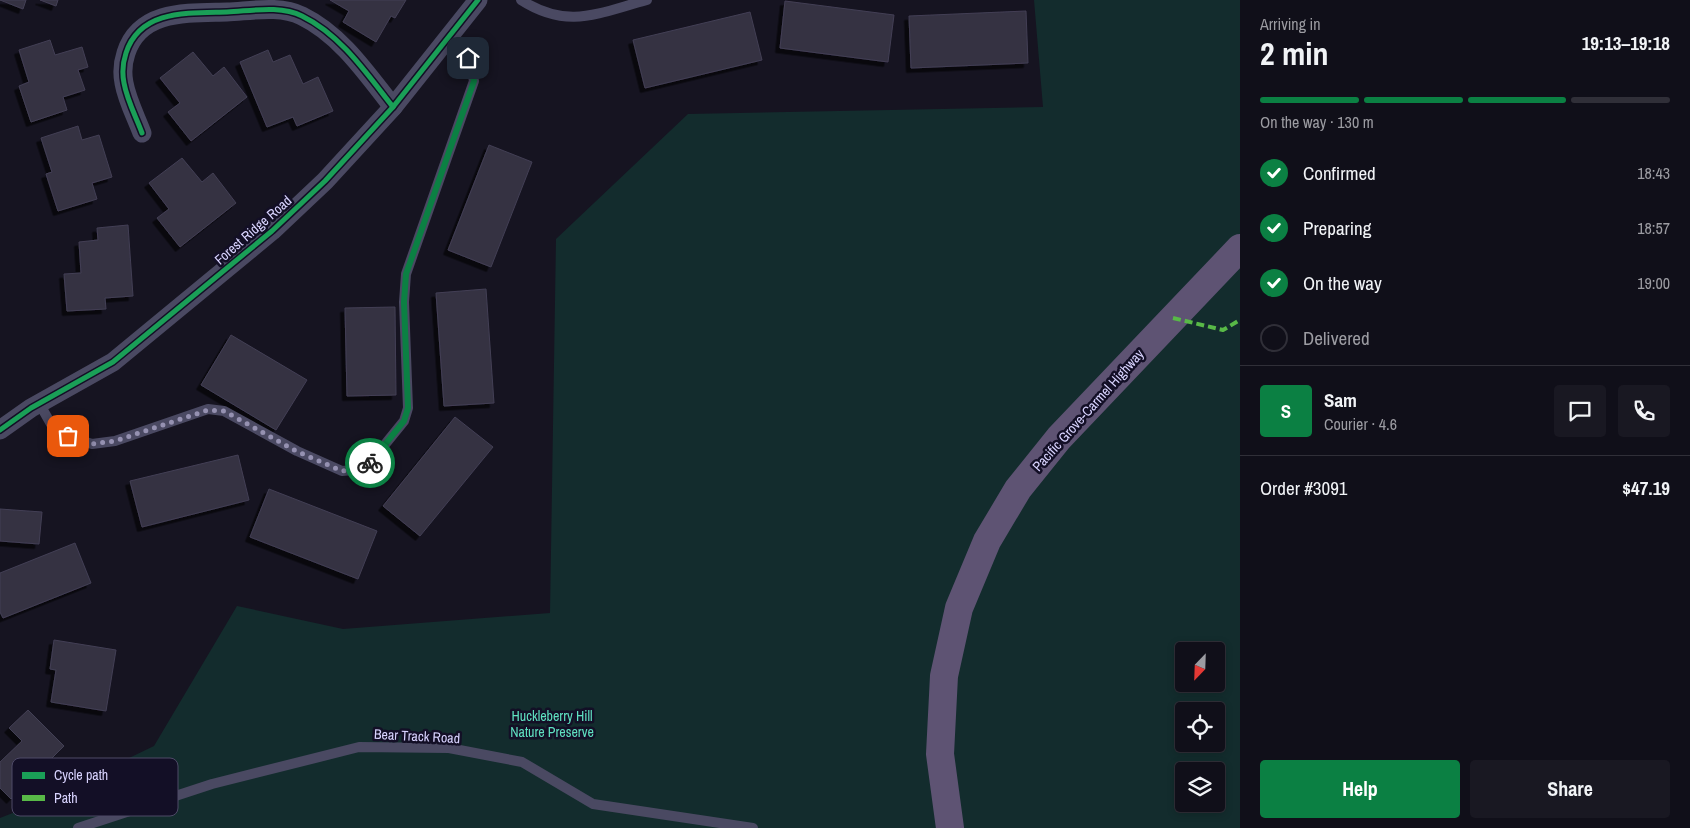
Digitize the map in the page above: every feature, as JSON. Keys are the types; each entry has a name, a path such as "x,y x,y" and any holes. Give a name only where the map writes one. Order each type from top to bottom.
{"main road":[{"name":"Pacific Grove-Carmel Highway","path":"950,828 940,754 944,676 959,608 987,541 1018,489 1059,438 1240,248"}],"street":[{"name":"Forest Ridge Road","path":"0,430 38,403 113,362 272,231 325,181 393,107 478,0"},
{"path":"142,133 124,83 124,64 129,45 134,36 149,22 185,13 269,9 301,15 332,36 393,107"}],"lane":[{"path":"521,0 540,11 557,17 574,18 589,16 647,0"},
{"path":"38,403 51,424 68,436 92,444 115,441 208,410 224,411 296,451 342,471 365,469 404,421 408,408 404,302 406,274 474,81 468,58 450,36"},
{"name":"Bear Track Road","path":"178,795 212,784 359,747 448,748 522,762 593,804 753,828"},
{"name":"Bear Track Road","path":"78,828 115,816"}],"green space":[{"name":"Huckleberry Hill Nature Preserve","path":"1034,0 1240,0 1240,828 0,828 0,818 12,813 12,816 178,816 178,758 129,758 154,746 237,606 343,629 550,613 556,239 688,114 1043,107"}],"building":[{"path":"0,0 26,0 23,9"},
{"path":"40,0 58,0 56,6"},
{"path":"330,0 406,0 395,18 391,16 376,42 343,22 349,11"},
{"path":"785,1 894,15 888,62 780,48"},
{"path":"1026,11 1028,63 911,68 909,16"},
{"path":"750,12 762,60 645,88 633,40"},
{"path":"50,40 55,55 82,47 88,67 78,70 85,90 63,97 67,110 31,122 19,86 29,82 19,50"},
{"path":"268,50 273,62 290,55 303,84 318,77 333,111 297,126 293,117 267,127 240,62"},
{"path":"193,52 213,76 224,67 247,97 191,141 168,112 180,103 160,78"},
{"path":"78,126 82,140 99,135 112,177 92,183 97,199 58,211 46,174 52,172 41,138"},
{"path":"489,145 532,162 491,267 448,250"},
{"path":"182,158 202,182 213,173 236,203 180,247 157,218 169,209 149,183"},
{"path":"128,225 133,296 105,298 106,309 67,311 64,274 81,273 79,242 98,240 97,228"},
{"path":"486,289 494,403 444,406 436,293"},
{"path":"395,307 396,395 347,396 345,308"},
{"path":"231,335 307,380 276,430 201,385"},
{"path":"455,417 493,447 420,536 383,506"},
{"path":"238,455 249,500 142,527 130,481"},
{"path":"269,489 377,531 358,579 250,537"},
{"path":"0,509 42,512 39,544 0,541"},
{"path":"75,543 91,583 3,618 0,612 0,573"},
{"path":"54,640 116,650 106,711 51,702 56,670 50,669"},
{"path":"28,710 64,746 52,758 12,758 11,799 0,788 0,762 22,741 9,728"}],"marked path":[{"path":"1173,318 1223,330 1240,320"}],"cycle path":[{"path":"0,430 31,408 113,362 272,231 325,181 393,107 478,0"},
{"path":"142,133 125,89 123,68 126,53 133,39 142,28 168,16 182,14 275,10 302,16 316,24 341,44 393,107"}],"way so far":[{"path":"68,436 92,444 115,441 208,410 224,411 296,451 342,471 365,469 370,463"}],"route":[{"path":"370,463 404,421 408,408 404,302 406,274 474,81 468,58"}]}
